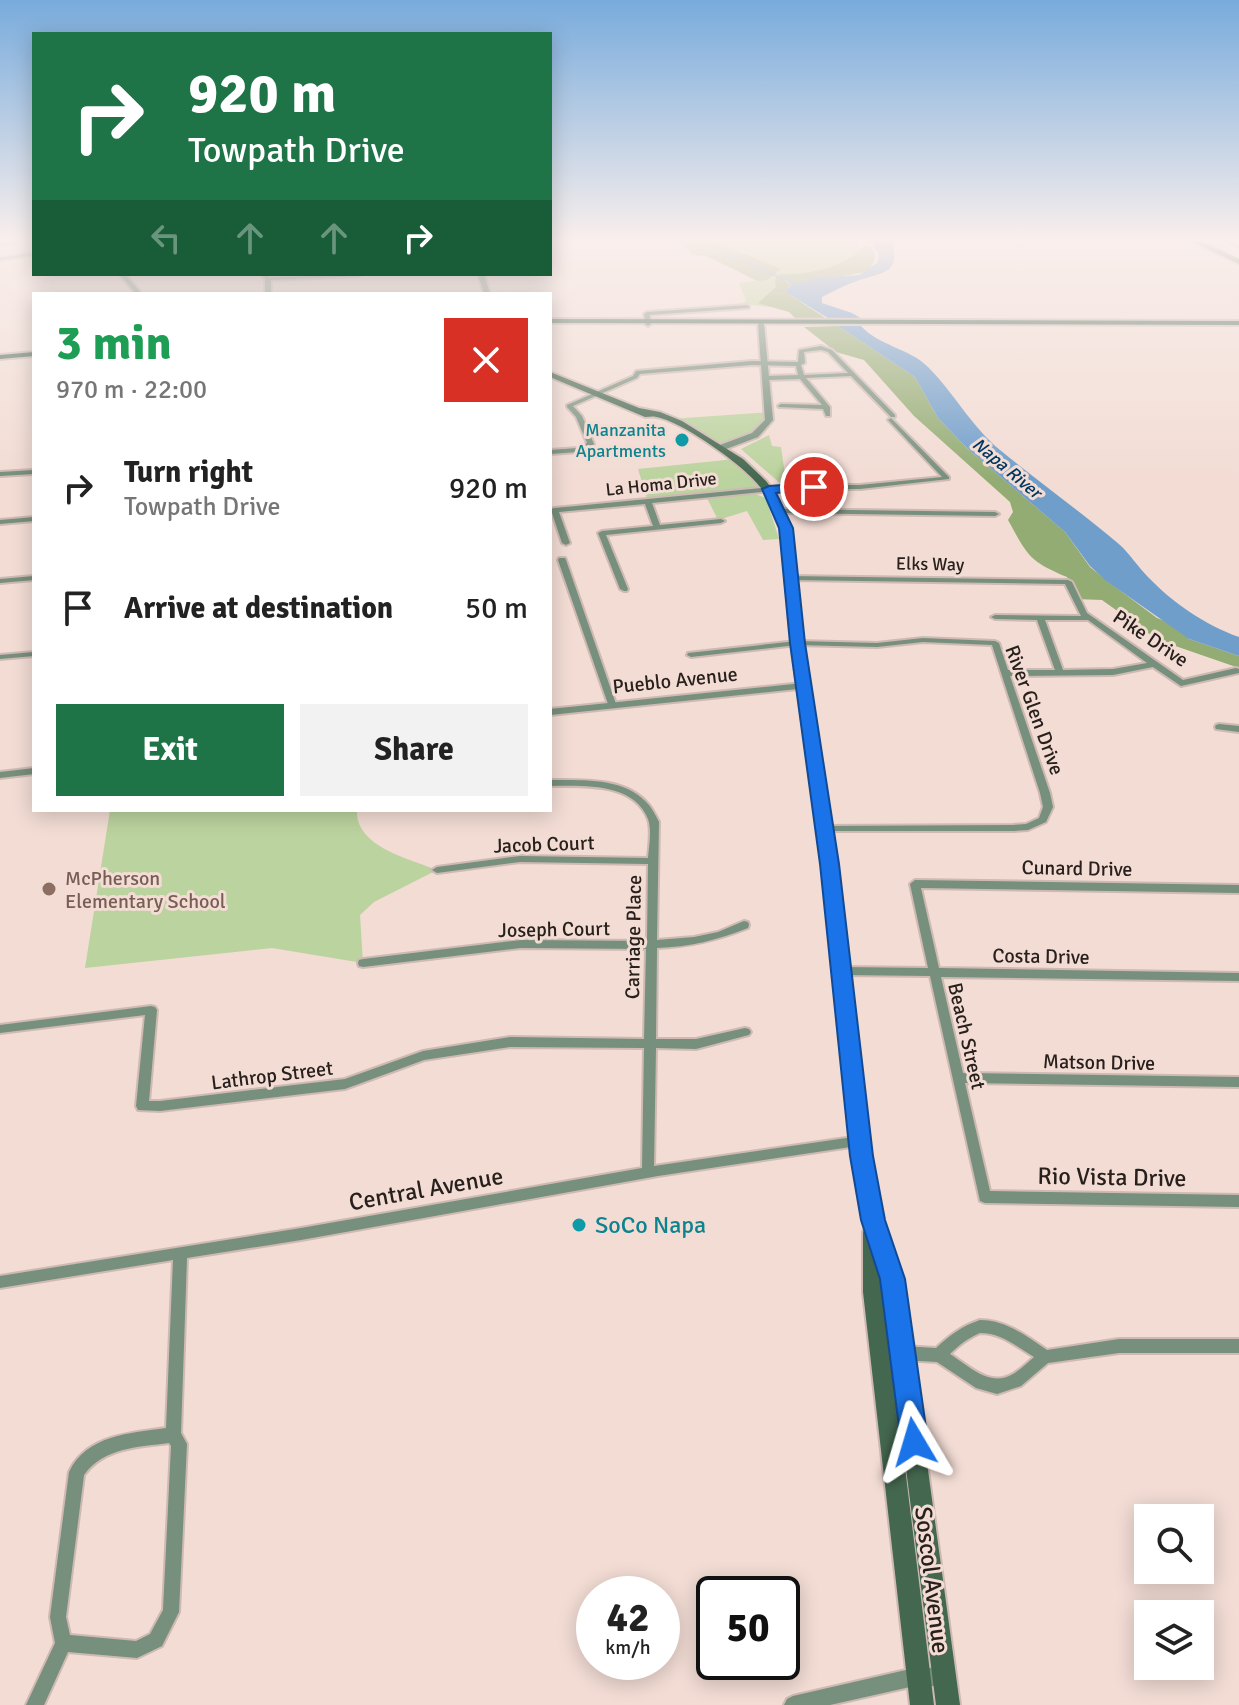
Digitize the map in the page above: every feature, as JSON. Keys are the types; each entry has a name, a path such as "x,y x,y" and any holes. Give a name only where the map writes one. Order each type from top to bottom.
{"main road":[{"path":"552,323 1239,323"},
{"path":"0,357 32,354"},
{"name":"Soscol Avenue","path":"552,375 694,431 723,447 772,489 781,511 842,971 860,1141 873,1220 892,1279 948,1705"},
{"name":"Soscol Avenue","path":"873,1220 872,1279 922,1705"}],"street":[{"path":"647,320 647,324"},
{"path":"723,447 750,438 768,423 770,415 761,324"},
{"path":"552,452 578,450 591,444 579,416 569,406 635,377 638,372 766,363 798,364 802,363 801,351 825,349 850,375"},
{"path":"781,406 827,411 826,401 801,378 798,364"},
{"path":"767,378 850,375"},
{"name":"La Homa Drive","path":"553,510 772,489 860,487 947,478 850,375"},
{"path":"0,474 32,472"},
{"path":"648,502 658,528"},
{"path":"553,510 566,543"},
{"path":"781,511 995,514"},
{"path":"0,522 32,519"},
{"path":"624,589 602,533 721,521"},
{"path":"562,560 612,704"},
{"path":"0,581 32,578"},
{"name":"Elks Way","path":"792,578 1068,582"},
{"name":"Pike Drive","path":"1068,582 1081,611 1181,683 1236,671"},
{"path":"995,617 1090,618"},
{"path":"1040,618 1060,673"},
{"name":"River Glen Drive","path":"691,655 797,643 877,645 923,640 995,643 1045,793 1048,807 1043,820 1028,827 1013,828 824,828"},
{"path":"0,657 32,654"},
{"path":"1006,673 1113,672 1154,664"},
{"name":"Pueblo Avenue","path":"552,712 803,686"},
{"path":"1219,727 1239,729"},
{"path":"0,775 32,771"},
{"name":"Carriage Place","path":"552,783 612,786 634,795 650,812 654,822 648,1173"},
{"name":"Jacob Court","path":"437,870 520,859 653,861"},
{"name":"Cunard Drive","path":"915,884 1239,889"},
{"name":"Beach Street","path":"915,884 985,1197"},
{"name":"Joseph Court","path":"363,963 522,944 650,945 728,934 744,925"},
{"name":"Costa Drive","path":"842,971 1239,977"},
{"name":"Lathrop Street","path":"1,1031 151,1010 142,1106 345,1084 423,1056 520,1041 649,1045"},
{"path":"649,1045 696,1044 745,1032"},
{"name":"Matson Drive","path":"958,1078 1239,1082"},
{"name":"Central Avenue","path":"0,1282 648,1173 860,1141"},
{"name":"Rio Vista Drive","path":"985,1197 1239,1201"},
{"path":"63,1643 137,1650 156,1640 171,1612 179,1444 173,1435 180,1254"},
{"path":"939,1355 958,1334 974,1327 990,1325 1009,1332 1045,1357"},
{"path":"880,1351 939,1355 981,1383 997,1387 1016,1381 1045,1357 1119,1346 1239,1346"},
{"path":"35,1705 63,1643 58,1617 77,1472 85,1458 116,1443 173,1435"},
{"path":"793,1705 919,1676 944,1678"}],"green space":[{"path":"838,326 915,377 938,418 968,449 1065,532 1090,567 1157,618 1177,626 1189,639 1239,656 1239,668 1158,640 1102,600 1075,599 1067,577 1037,561 1025,550 1008,520 1013,512 1010,502 914,416 864,360 836,352 804,327"},
{"path":"770,412 765,427 726,446 671,419"},
{"path":"769,435 772,446 781,447 785,475 797,476 799,484 781,484 741,449"},
{"path":"735,459 756,479 758,491 648,502 638,469"},
{"path":"755,494 766,498 779,539 763,540 747,511 718,520 707,498"},
{"path":"110,812 357,812 359,823 375,842 386,850 437,870 374,902 360,915 363,963 272,948 85,968"}],"water":[{"name":"Napa River","path":"838,326 861,326 876,338 912,355 928,367 980,431 1120,545 1168,596 1202,620 1239,637 1239,656 1189,639 1105,580 1090,566 1065,532 968,449 938,418 915,377"}],"place":[{"name":"Manzanita Apartments","path":"682,440"},
{"name":"McPherson Elementary School","path":"49,889"},
{"name":"SoCo Napa","path":"579,1225"}],"route":[{"path":"814,487 769,489 786,528 797,643 821,800 862,1156 873,1220 892,1279 914,1442"}]}
